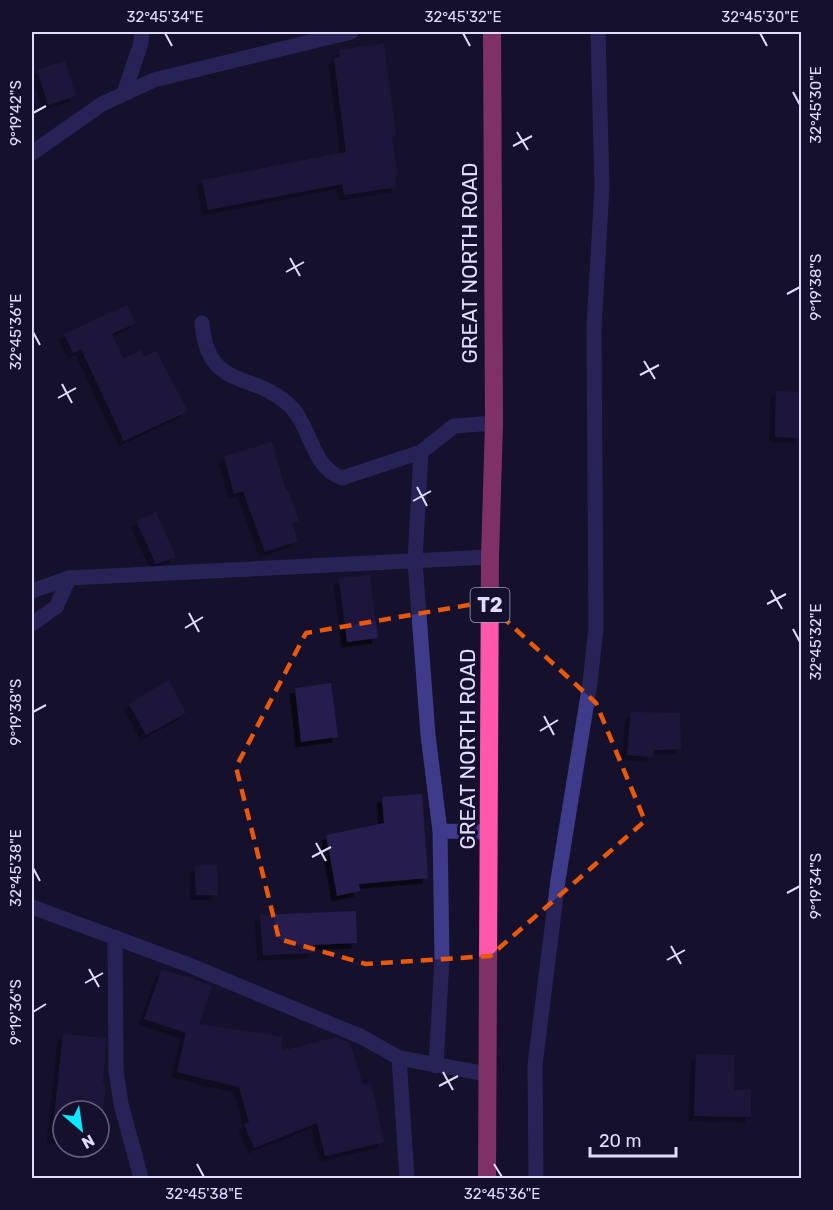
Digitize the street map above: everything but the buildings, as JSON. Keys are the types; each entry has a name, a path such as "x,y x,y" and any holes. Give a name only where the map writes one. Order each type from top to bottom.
{"highway":[{"name":"GREAT NORTH ROAD","path":"487,1179 490,557 494,423 492,32"}],"street":[{"path":"124,93 141,43 142,32"},
{"path":"32,153 102,104 154,80 351,32"},
{"path":"536,1179 535,1065 558,880 590,683 596,627 594,328 602,187 598,32"},
{"path":"202,323 203,338 216,365 224,373 282,398 292,407 323,464 332,475 342,478 421,452 454,426 494,423"},
{"path":"421,452 415,561 428,735 440,831 442,959 436,1066"},
{"path":"32,591 69,578 490,557"},
{"path":"32,624 56,607 69,578"},
{"path":"440,831 489,832"},
{"path":"32,906 189,965 362,1037 399,1058 487,1074"},
{"path":"115,937 116,1071 121,1104 141,1179"},
{"path":"399,1058 407,1179"}],"highlighted area":[{"path":"486,602 596,703 645,821 490,956 366,964 279,939 236,767 306,633"}]}
